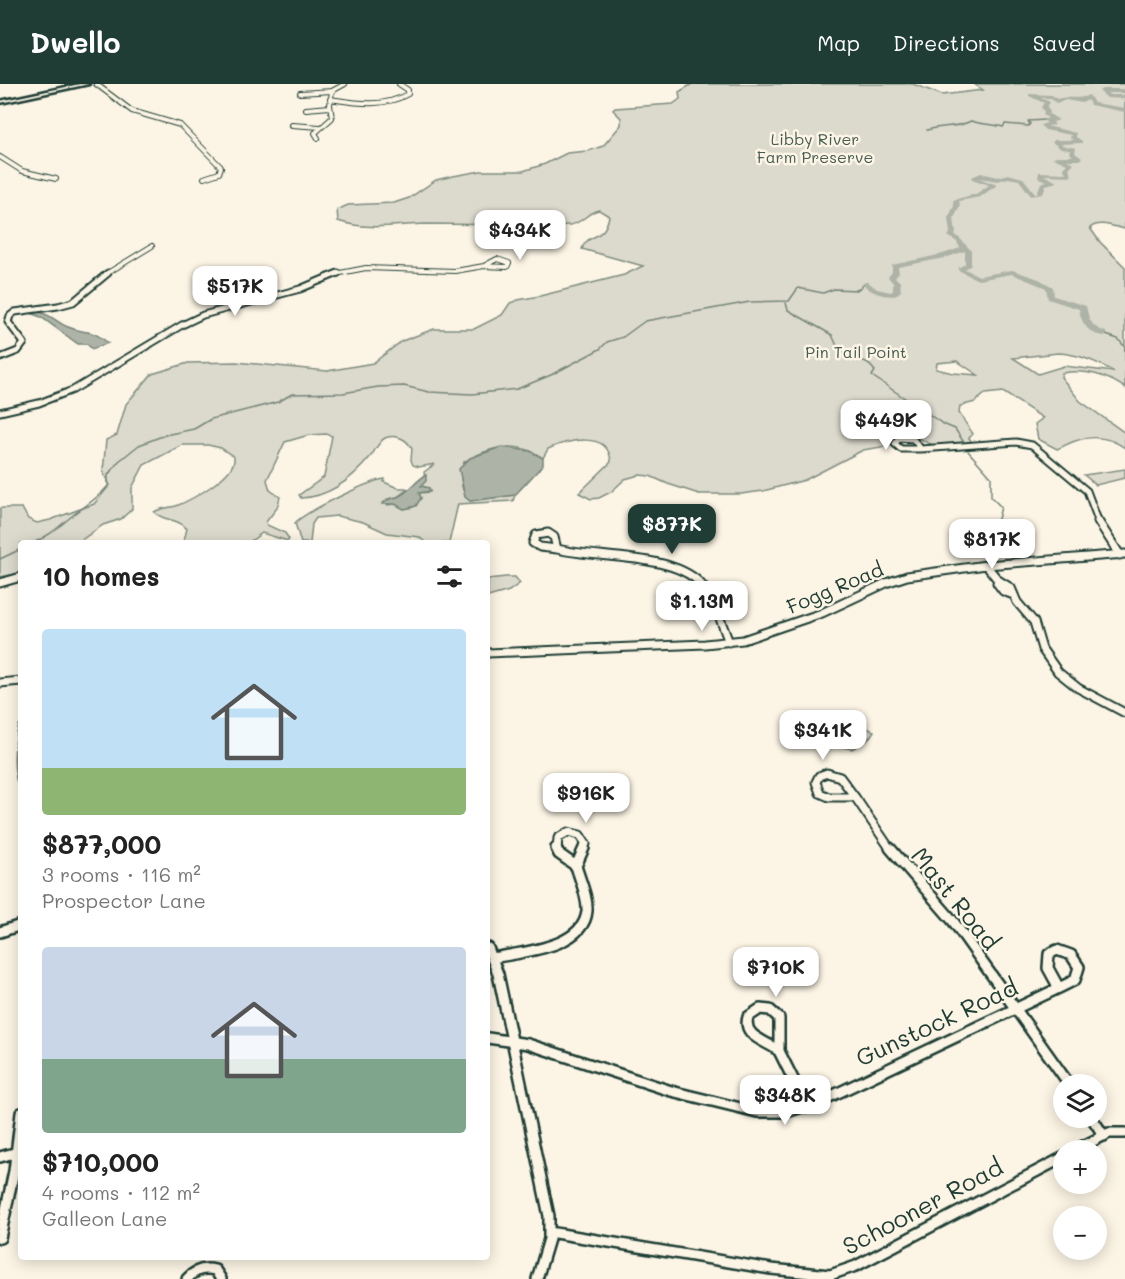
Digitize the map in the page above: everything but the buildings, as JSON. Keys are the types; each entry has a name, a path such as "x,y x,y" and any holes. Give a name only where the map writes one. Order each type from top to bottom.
{"main road":[{"path":"0,102 87,84"}],"street":[{"path":"96,84 132,111 182,126 221,167 219,176 204,178"},
{"path":"300,93 332,91 345,84"},
{"path":"330,99 359,104 395,101 408,94 408,90 399,84"},
{"path":"318,138 315,133 332,118 330,99 332,91"},
{"path":"306,109 330,107"},
{"path":"292,125 320,127"},
{"path":"0,157 22,171 56,179"},
{"path":"0,358 14,353 23,345 22,339 8,322 13,312 22,309 56,307 77,300 87,294 113,268 152,246"},
{"path":"0,412 39,403 73,390 178,327 203,315 300,289 342,271 370,268 450,272 484,266 500,259 509,263 503,268 484,266"},
{"path":"921,449 1011,442 1032,446 1087,491 1097,520 1122,554"},
{"path":"556,549 663,565 688,574 705,590 729,642"},
{"name":"Fogg Road","path":"490,653 729,642 756,637 788,626 903,577 986,566 1122,554"},
{"path":"986,566 998,580 1011,588 1011,594 1035,623 1042,647 1068,681 1078,690 1125,713"},
{"path":"0,583 18,578"},
{"path":"0,683 18,681"},
{"name":"Mast Road","path":"855,797 825,796 817,789 816,779 824,774 838,776 855,797 883,843 942,907 1062,1074"},
{"path":"493,958 567,940 579,933 585,922 587,911 576,866 561,855 556,848 557,840 566,833 577,833 585,842 585,850 576,866"},
{"path":"0,932 18,926"},
{"name":"Gunstock Road","path":"490,1038 512,1039 657,1089 702,1101 773,1113 791,1112 807,1107 1074,981 1079,971 1075,958 1060,950 1049,954 1047,963 1049,972 1059,988"},
{"path":"490,952 512,1039 545,1196 549,1232 537,1279"},
{"path":"780,1051 758,1040 750,1033 748,1020 752,1012 764,1008 778,1016 782,1029 778,1042 780,1051 807,1107"},
{"path":"1099,1128 1104,1136"},
{"path":"1096,1140 1104,1136 1125,1133"},
{"path":"0,1156 18,1152"},
{"path":"0,1238 18,1157"},
{"name":"Schooner Road","path":"549,1232 714,1261 801,1273 836,1274 856,1266 1053,1162"},
{"path":"188,1279 196,1271 206,1268 214,1270 221,1279"}],"green space":[{"path":"692,84 913,84 942,95 983,90 974,84 1125,84 1125,229 1102,224 1090,228 1100,242 1125,267 1125,388 1103,376 1087,373 1062,373 1061,377 1080,401 1125,433 1125,448 1107,439 1088,438 1057,449 1038,439 1035,424 1043,418 1003,392 985,394 975,402 960,406 959,413 973,434 969,438 972,442 934,445 917,437 890,414 880,411 864,412 857,416 857,424 886,438 888,446 863,450 805,480 741,494 699,494 650,476 639,475 625,479 611,492 599,498 591,499 579,493 611,462 603,445 586,440 565,443 548,449 543,458 533,452 514,447 493,449 464,462 462,487 470,501 515,495 513,501 458,504 450,540 422,540 419,537 387,533 363,522 337,516 316,518 312,524 310,540 300,540 295,523 297,521 340,496 377,481 385,479 384,482 398,488 408,489 397,497 387,499 388,505 395,504 404,509 413,507 421,498 419,493 430,492 429,488 421,486 425,478 424,472 435,464 419,467 413,465 412,449 407,442 397,437 385,438 349,479 322,494 301,498 299,495 324,477 332,436 309,435 285,442 267,480 270,490 280,497 277,508 266,522 267,525 285,533 288,540 262,533 252,540 184,540 187,529 183,525 154,512 176,506 202,493 221,479 233,464 234,457 221,448 208,445 182,445 144,465 132,488 132,509 121,519 103,525 81,540 18,540 18,574 0,577 0,508 22,508 28,519 37,523 94,504 110,485 103,472 106,440 117,435 126,404 152,374 188,363 236,362 327,371 373,363 402,341 434,329 474,329 502,315 510,303 518,300 624,275 643,266 582,249 588,240 600,234 607,224 609,216 599,210 570,225 425,224 381,227 360,226 338,221 337,210 348,205 394,203 409,198 436,180 453,176 481,171 523,171 545,164 567,153 588,151 603,146 621,125 621,118 613,110 615,108 673,104 680,99 679,92","holes":["1058,353 1073,355 1114,372 1064,366 1038,374 1013,358","957,361 978,375 936,369 937,363"]},
{"path":"1125,469 1125,478 1096,485 1084,475"},
{"path":"515,577 520,583 509,591 490,596 490,579"},
{"path":"864,727 874,731 868,740 852,749 839,746 837,737 839,733"}],"shaded area":[{"path":"38,312 68,327 92,333 108,343 92,349 87,344 78,344 41,317 30,313"},
{"path":"501,447 530,451 543,458 543,465 515,495 470,501 465,497 459,469 470,458"},
{"path":"426,475 426,481 421,486 429,488 430,491 419,493 421,498 416,506 404,509 395,504 382,504 400,496"},
{"path":"18,729 18,786 14,760"}],"waterway":[{"path":"1125,91 1102,91 1109,97 1125,97"},
{"path":"1103,334 1088,325 1083,308 1051,297 1049,287 1037,281 1012,272 978,278 960,269 968,265 968,250 962,247 960,241 951,236 953,233 951,218 957,206 956,200 978,196 994,185 974,178 981,175 998,179 1008,176 1021,179 1033,195 1040,194 1043,184 1054,182 1040,177 1041,173 1070,175 1066,168 1071,163 1056,158 1079,158 1072,153 1074,149 1063,148 1055,142 1080,142 1073,138 1074,134 1047,129 1043,125 1053,124 1046,120 1056,120 1046,115 1044,107 1047,102 1031,95 1052,97 1056,101 1066,98 1082,101 1089,97 1092,104 1125,110"},
{"path":"927,130 961,125 971,121 1003,127 1005,124 1028,126 1030,124 1028,121 1046,120"},
{"path":"866,283 875,290 892,294 897,291 896,282 891,277 896,273 894,266 945,256 964,249"},
{"path":"39,540 99,496 108,486 108,475 119,461 139,445 165,435 194,429 211,419 278,402 292,394 343,393 378,387 404,386 429,392 472,394 517,389 551,375 600,349 607,342 623,337 645,321 750,302 789,301 798,288 823,293 834,289 857,290 866,283"},
{"path":"786,303 788,310 832,335 839,350 868,363 875,371 872,376 943,424 955,429 963,441"},
{"path":"1103,334 1118,339 1125,347"},
{"path":"968,451 991,477 991,497 1001,507 996,527"},
{"path":"0,559 18,550"}],"park label":[{"name":"Libby River Farm Preserve","path":"815,148"},
{"name":"Pin Tail Point","path":"856,352"}]}
